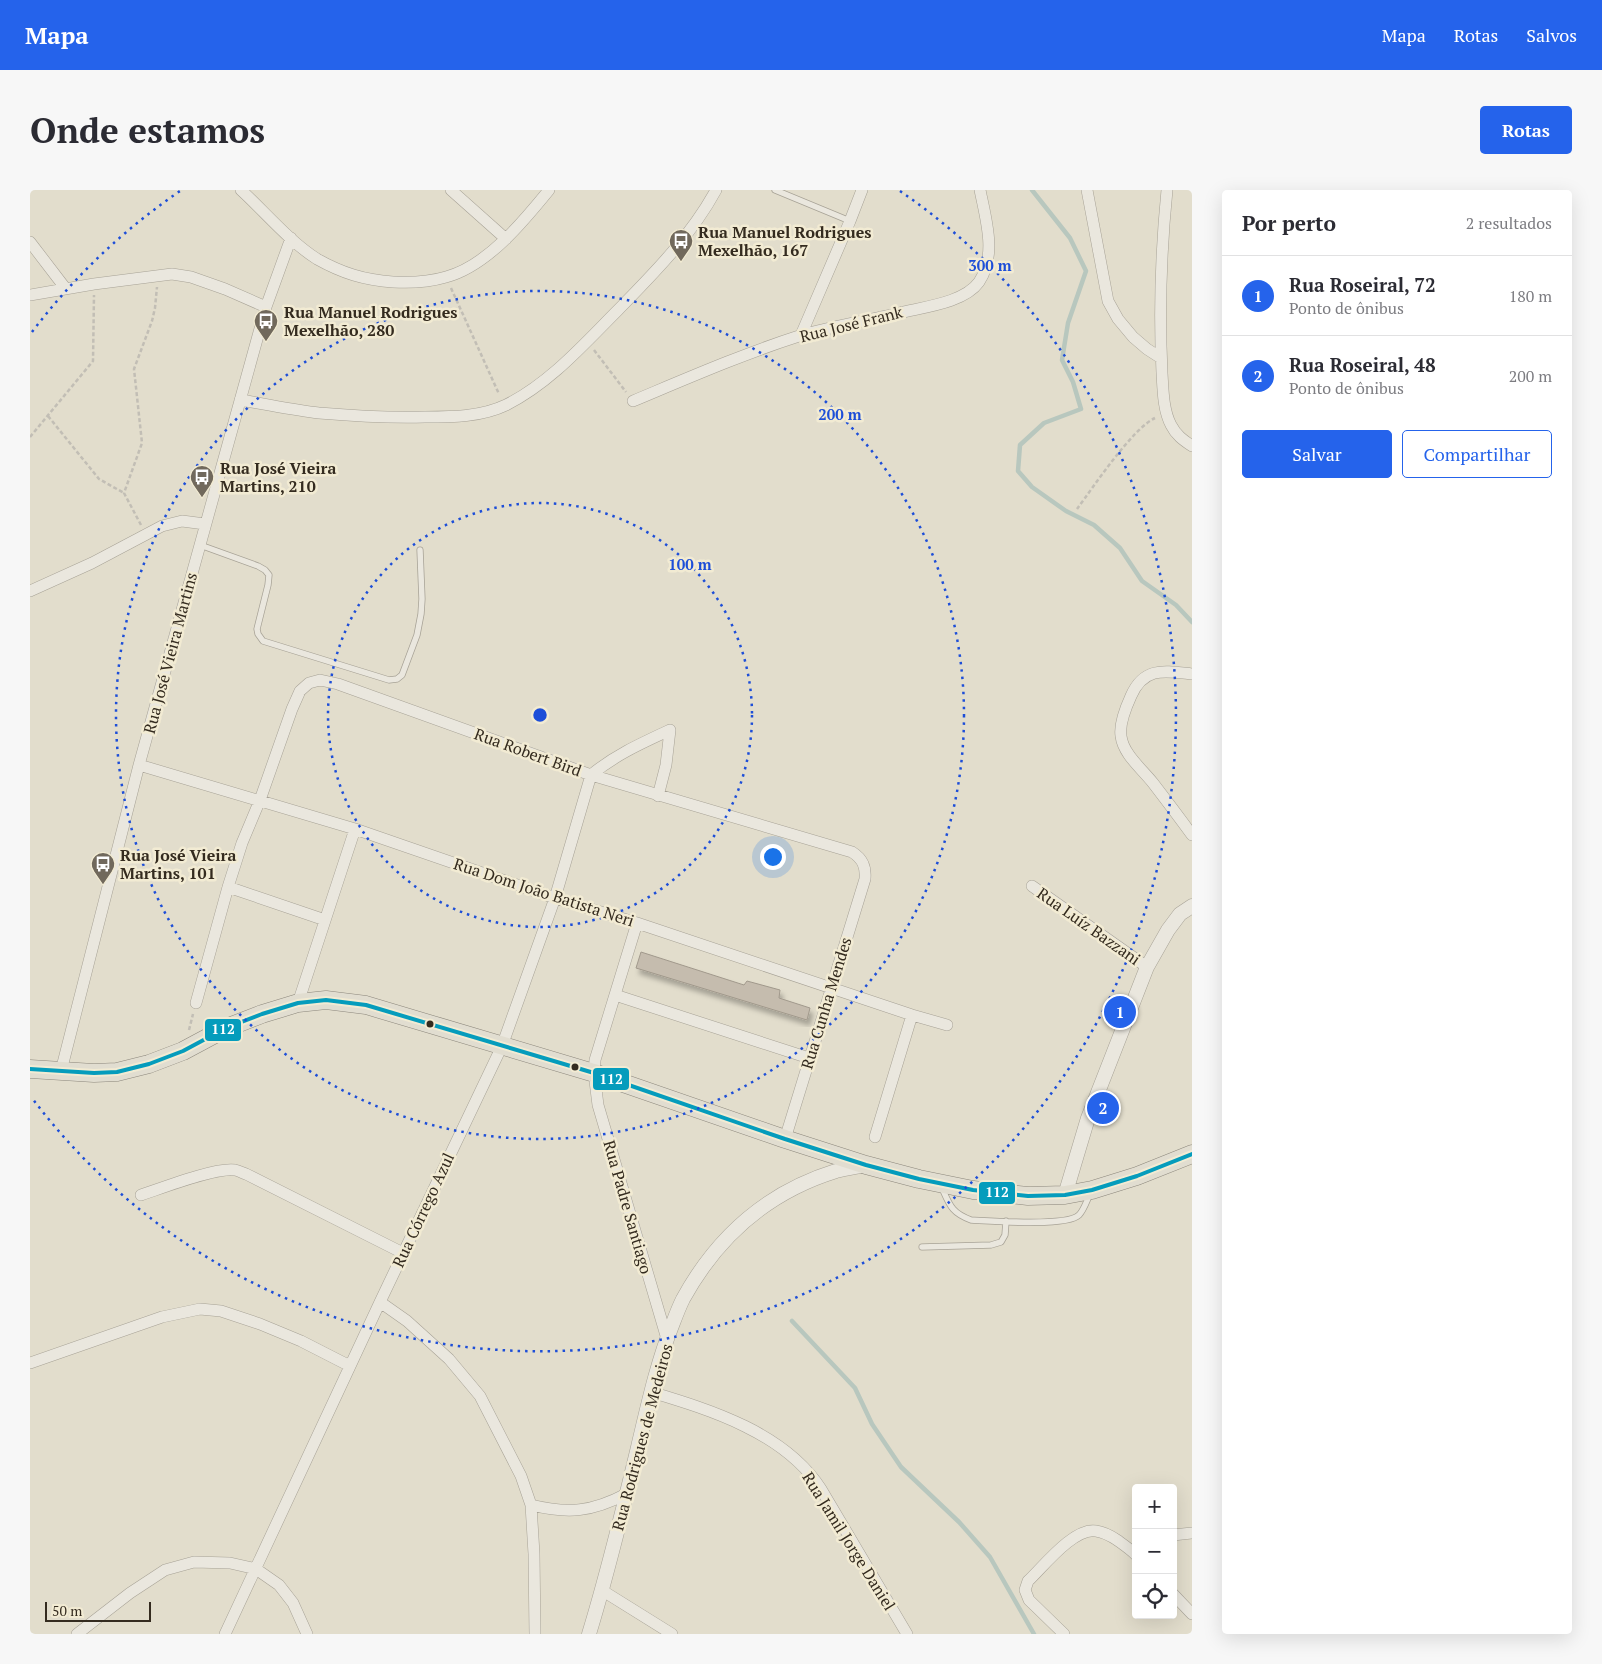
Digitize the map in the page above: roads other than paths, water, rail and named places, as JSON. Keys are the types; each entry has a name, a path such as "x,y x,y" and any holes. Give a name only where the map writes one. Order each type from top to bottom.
{"main road":[{"path":"30,1069 94,1073 117,1072 149,1064 183,1052 226,1028 262,1014 298,1003 326,1000 366,1005 594,1073 866,1165 940,1184 973,1190 1028,1196 1092,1190 1137,1176 1192,1154"}],"street":[{"path":"241,190 290,238 316,258 343,272 371,281 412,283 446,277 469,267 506,239 531,213 549,190"},
{"path":"451,190 506,239"},
{"path":"801,336 862,190"},
{"name":"Rua José Frank","path":"634,401 714,367 801,336 934,304 970,292 986,270 989,253 987,226 980,190"},
{"path":"1087,190 1108,301 1118,319 1133,337 1161,358"},
{"path":"1167,190 1162,240 1161,358 1166,412 1170,424 1177,435 1192,446"},
{"path":"240,400 318,412 398,418 480,414 504,406 526,394 551,375 587,341 668,258 702,214 712,193"},
{"name":"Rua José Vieira Martins","path":"61,1071 139,765 205,524 266,308 290,238"},
{"path":"30,242 66,289"},
{"path":"30,295 94,284 172,274 191,277 225,289 266,308"},
{"path":"30,591 92,563 162,526 177,522 205,524"},
{"path":"1192,674 1167,671 1154,672 1142,678 1127,704 1121,728 1121,737 1124,747 1131,758 1153,783 1192,835"},
{"name":"Rua Robert Bird","path":"196,1002 242,843 260,800 292,709 300,690 309,683 320,680 338,684 591,775 852,852 859,857 864,867"},
{"path":"591,775 606,762 670,730 667,760 658,796"},
{"name":"Rua Dom João Batista Neri","path":"139,765 355,828 555,898 947,1025"},
{"name":"Rua Córrego Azul","path":"225,1634 502,1046 555,898 591,775"},
{"path":"298,1003 355,828"},
{"name":"Rua Cunha Mendes","path":"785,1139 865,879 864,867"},
{"name":"Rua Luíz Bazzani","path":"1032,886 1147,967"},
{"path":"228,887 324,920"},
{"path":"1065,1194 1088,1118 1147,967 1168,930 1180,914 1192,906"},
{"name":"Rua Padre Santiago","path":"637,923 595,1060 594,1073 600,1112 667,1339"},
{"path":"615,995 809,1058"},
{"path":"875,1137 912,1015"},
{"name":"Rua Rodrigues de Medeiros","path":"813,1180 828,1166 831,1154"},
{"name":"Rua Rodrigues de Medeiros","path":"589,1634 603,1591 651,1392 667,1339 682,1300 721,1243 746,1219 773,1200 799,1186 836,1171 866,1165"},
{"path":"141,1195 204,1175 235,1170 403,1253"},
{"path":"380,1302 407,1321 449,1359 480,1396 521,1476 531,1505 535,1634"},
{"path":"30,1363 162,1317 200,1309 222,1311 260,1324 301,1341 350,1366"},
{"name":"Rua Jamil Jorge Daniel","path":"651,1392 703,1407 731,1418 761,1435 802,1466 821,1488 907,1634"},
{"path":"531,1505 550,1510 590,1509 609,1504 626,1494"},
{"path":"1064,1634 1029,1600 1025,1590 1028,1581 1071,1539 1083,1532 1095,1530 1109,1535 1132,1548"},
{"path":"1177,1535 1192,1533"},
{"path":"76,1634 130,1593 165,1570 194,1562 230,1563 256,1568 279,1585 293,1603 307,1634"},
{"path":"603,1591 672,1634"},
{"path":"1177,1598 1192,1614"}],"lane":[{"path":"775,190 850,221"},
{"path":"200,545 258,566 265,570 269,576 257,629 263,641 389,680 397,679 402,675 417,635 422,600 420,550"},
{"path":"940,1184 950,1205 959,1216 971,1220 1054,1222 1070,1220 1079,1215 1092,1190"},
{"path":"922,1246 1001,1242 1005,1235 1006,1221"}],"waterway":[{"path":"1032,190 1070,238 1086,271 1068,323 1062,360 1073,382 1081,409 1044,423 1020,445 1018,471 1032,487 1066,511 1094,525 1120,548 1142,581 1176,605 1192,622"},
{"path":"792,1321 855,1388 872,1424 901,1467 959,1522 990,1557 1034,1634"}],"place":[{"name":"Rua Manuel Rodrigues Mexelhão, 167","path":"681,262"},
{"name":"Rua Manuel Rodrigues Mexelhão, 280","path":"266,342"},
{"name":"Rua José Vieira Martins, 210","path":"202,498"},
{"name":"Rua José Vieira Martins, 101","path":"103,885"},
{"name":"Rua Roseiral, 72","path":"1120,1012"},
{"name":"Rua Roseiral, 48","path":"1103,1108"}]}
